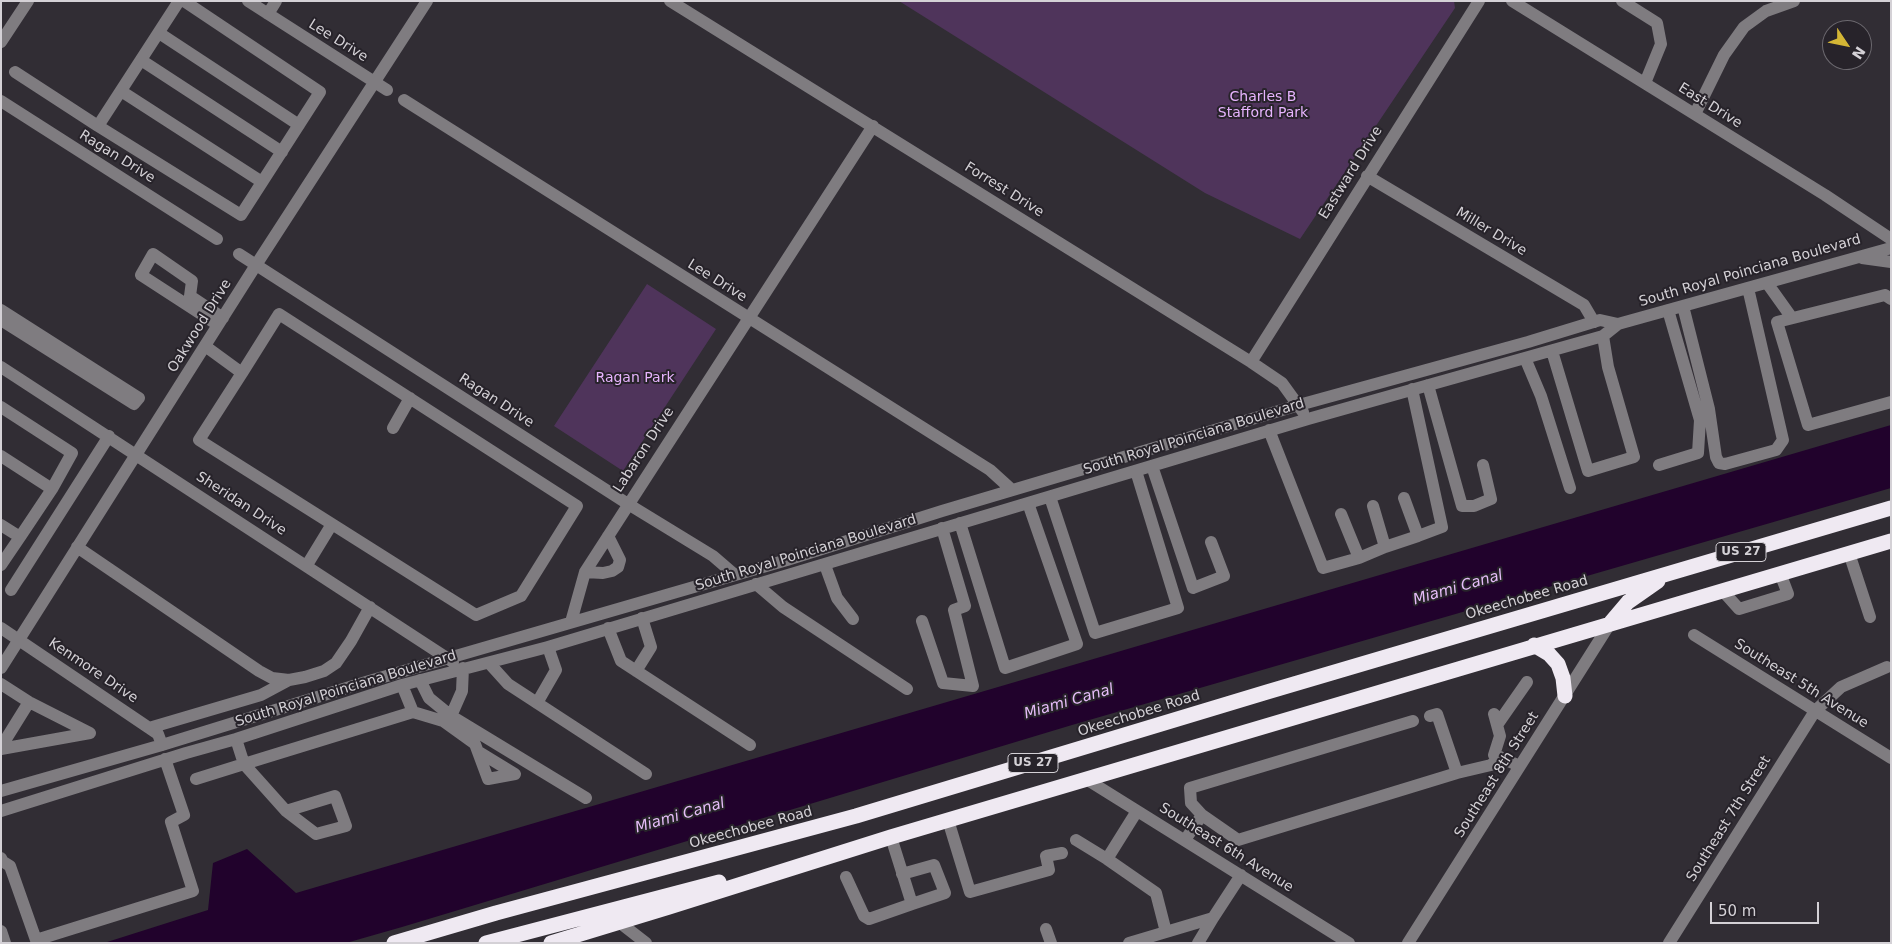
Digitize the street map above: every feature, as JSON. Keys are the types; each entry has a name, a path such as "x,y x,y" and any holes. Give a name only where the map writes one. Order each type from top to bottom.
{"highway":[{"name":"Okeechobee Road","path":"394,943 506,910 856,816 1267,692 1891,508"},
{"name":"US 27","path":"551,943 891,837 1611,622 1891,541"},
{"path":"1611,622 1628,602 1669,573"},
{"path":"1534,646 1549,654 1558,664 1563,678 1565,696"},
{"path":"486,943 704,885 813,861"}],"street":[{"path":"1,42 28,1"},
{"path":"98,126 179,1"},
{"path":"14,72 241,214 320,92 184,1"},
{"name":"Lee Drive","path":"248,1 387,90"},
{"path":"268,14 276,1"},
{"name":"Oakwood Drive","path":"1,668 256,265 427,1"},
{"name":"Forrest Drive","path":"670,1 1251,362 1282,383 1308,418"},
{"name":"Eastward Drive","path":"1251,362 1479,1"},
{"name":"East Drive","path":"1512,1 1891,238"},
{"path":"1622,1 1657,23 1660,44 1645,83"},
{"path":"1695,114 1724,55 1744,27 1766,11 1794,1"},
{"path":"159,32 299,125"},
{"path":"141,60 282,152"},
{"path":"121,91 262,182"},
{"name":"Lee Drive","path":"404,100 990,470 1012,490"},
{"name":"Ragan Drive","path":"1,101 217,238"},
{"name":"Labaron Drive","path":"571,622 585,572 747,318 873,126"},
{"name":"Miller Drive","path":"1367,176 1584,305 1594,322"},
{"name":"South Royal Poinciana Boulevard","path":"1,811 236,739 402,685 548,647 1308,418 1603,336 1618,324 1891,248"},
{"path":"153,254 192,281 190,296 220,322 141,275 153,254"},
{"name":"Ragan Drive","path":"239,254 628,504 713,556 736,574"},
{"path":"1855,258 1891,262"},
{"path":"1767,283 1792,318"},
{"path":"1683,306 1709,409 1716,457 1719,463 1725,464 1776,450 1783,440 1748,288"},
{"path":"1891,299 1885,295 1777,322 1808,425 1891,402"},
{"path":"1,310 139,398 134,404 1,320"},
{"path":"1659,465 1698,453 1700,420 1668,310"},
{"path":"279,314 410,398 577,506 521,596 476,615 199,440 279,314"},
{"name":"South Royal Poinciana Boulevard","path":"1,791 162,745 366,682 736,574 1299,405 1528,342 1600,320 1618,324"},
{"path":"1552,351 1588,471 1634,457 1608,367 1603,336"},
{"path":"205,346 242,373"},
{"path":"1525,358 1541,396 1570,488"},
{"name":"Sheridan Drive","path":"1,367 110,436 463,668"},
{"path":"1428,384 1462,506 1474,506 1491,499 1483,465"},
{"path":"1270,430 1322,568 1358,558 1442,527 1412,389"},
{"path":"393,428 410,398"},
{"path":"1,407 72,453 52,489 1,565"},
{"path":"11,590 110,436"},
{"path":"1,456 52,489"},
{"path":"1152,466 1193,588 1224,576 1211,542"},
{"path":"1050,496 1095,632 1178,608 1136,471"},
{"path":"1404,498 1418,536"},
{"path":"960,523 1004,668 1077,644 1028,503"},
{"path":"1373,506 1385,547"},
{"path":"1341,514 1358,558"},
{"path":"306,565 332,524"},
{"path":"1,525 20,537"},
{"path":"922,621 943,683 973,686 954,610 965,606 942,528"},
{"path":"585,572 603,573 618,567 620,560 608,536"},
{"path":"78,547 259,672 272,678 289,680"},
{"path":"1849,553 1870,617"},
{"path":"825,565 837,598 853,618"},
{"path":"1722,590 1739,609 1788,594 1780,573"},
{"path":"756,584 783,607 907,689"},
{"path":"149,728 261,695 289,680 324,671 336,663 370,607"},
{"path":"636,671 651,647 642,618"},
{"name":"Southeast 8th Street","path":"1408,943 1611,622"},
{"name":"Kenmore Drive","path":"1,628 158,734 162,745"},
{"path":"608,628 621,661 750,745"},
{"name":"Southeast 5th Avenue","path":"1694,635 1891,758"},
{"path":"536,702 556,670 548,647"},
{"path":"488,663 508,684 646,774"},
{"name":"Southeast 7th Street","path":"1669,943 1815,711 1841,687 1887,667"},
{"path":"451,716 462,691 463,668"},
{"path":"420,680 429,698 451,716 586,798"},
{"path":"1520,766 1494,755 1500,736 1496,719 1527,682"},
{"path":"1,684 29,702 90,734 1,748"},
{"path":"402,685 412,712"},
{"path":"1,748 29,702"},
{"path":"196,779 412,712 443,721 475,744 478,752"},
{"path":"1430,716 1437,714 1457,774"},
{"path":"1413,721 1190,788 1191,803 1202,815 1238,840 1457,774 1491,766 1500,757"},
{"path":"236,739 244,764 286,811"},
{"path":"1,858 2,861 10,866 36,940 193,891 171,822 184,815 165,760"},
{"name":"Southeast 6th Avenue","path":"1086,779 1349,943"},
{"path":"1107,859 1137,811"},
{"path":"1185,840 1202,815"},
{"path":"948,820 970,892 1049,870 1046,856 1062,853"},
{"path":"891,837 912,904"},
{"path":"1076,840 1156,893 1166,932"},
{"path":"846,877 864,916 869,919 945,893 934,865 902,874"},
{"path":"1198,943 1241,876"},
{"path":"1129,943 1213,918"},
{"path":"619,922 646,943"},
{"path":"1046,929 1051,943"},
{"path":"1,931 5,943"}],"green space":[{"name":"Charles B Stafford Park","path":"899,1 1454,1 1455,8 1300,239 1205,193"},
{"name":"Ragan Park","path":"647,284 716,329 623,471 554,426"}],"water":[{"name":"Miami Canal","path":"1891,425 1891,488 1072,725 402,927 346,943 104,943 208,910 213,863 247,849 296,893"}]}
